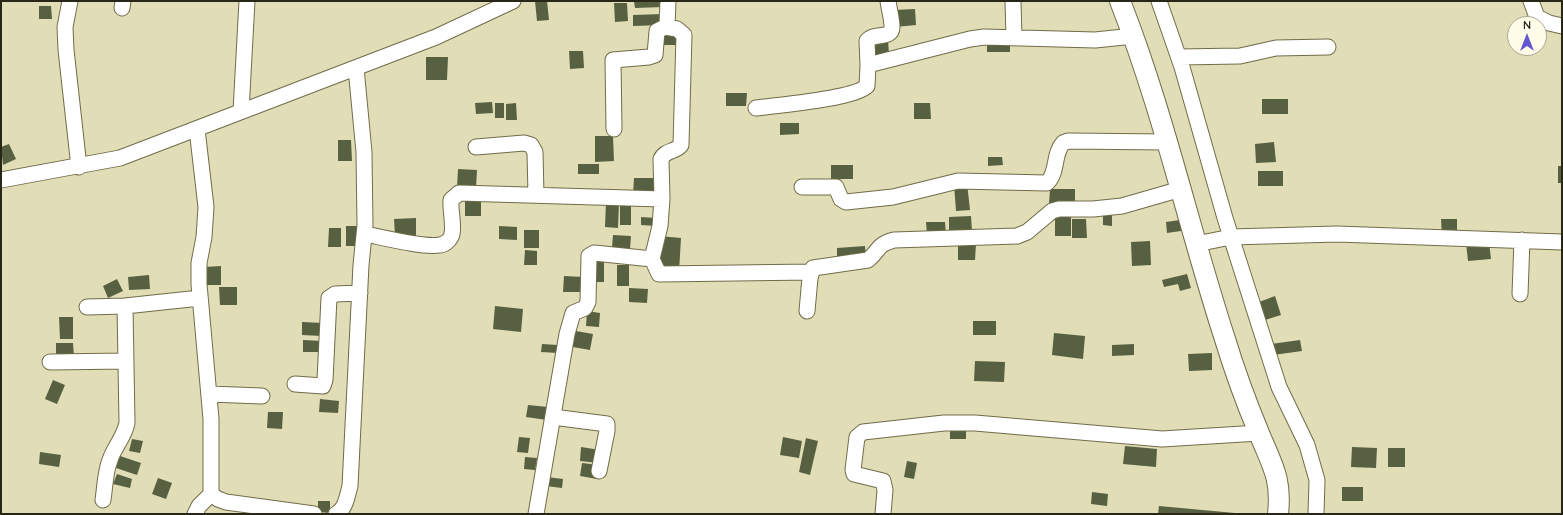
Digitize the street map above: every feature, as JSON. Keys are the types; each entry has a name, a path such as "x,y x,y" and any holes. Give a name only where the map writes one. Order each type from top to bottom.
{"main road":[{"path":"1120,1 1147,74 1181,189 1201,242 1224,338 1259,433 1277,475 1280,490 1278,514"}],"street":[{"path":"70,1 65,27 66,50 79,167"},
{"path":"241,111 247,1"},
{"path":"614,129 613,60 649,57 655,55 657,31 665,27 669,22 668,1"},
{"path":"756,108 824,99 859,91 867,86 868,39 874,36 887,35 891,32 892,26 888,1"},
{"path":"1013,1 1014,38"},
{"path":"1159,1 1179,57 1226,238 1279,387 1307,445 1317,480 1316,514"},
{"path":"1530,1 1537,17 1549,23 1562,26"},
{"path":"1,180 79,167 120,158 436,37 508,2"},
{"path":"665,27 677,29 682,32 685,43 681,145 677,150 662,156 662,199 660,226 652,259 659,274 811,272"},
{"path":"868,65 958,40 984,37 1095,40 1134,36"},
{"path":"1179,57 1220,58 1240,56 1276,48 1328,47"},
{"path":"336,514 346,501 350,486 364,234 364,152 356,68"},
{"path":"195,514 199,506 212,494 211,419 200,298 199,262 204,237 206,207 197,129"},
{"path":"802,187 836,187 841,199 846,202 893,197 958,182 1047,183 1052,176 1059,150 1063,143 1068,141 1166,142"},
{"path":"476,147 524,143 531,146 535,152 536,195"},
{"path":"807,311 811,272 813,268 868,260 878,246 894,240 1017,236 1027,232 1052,211 1059,209 1093,209 1122,206 1181,189"},
{"path":"364,234 424,245 439,246 446,243 451,237 452,232 450,208 451,200 454,195 459,193 662,199"},
{"path":"1201,242 1226,238 1337,234 1562,242"},
{"path":"1520,294 1522,240"},
{"path":"536,514 561,364 573,313 585,308 588,302 589,256 594,254 652,259"},
{"path":"295,384 323,386 325,380 329,298 335,294 360,293"},
{"path":"88,307 125,306 200,298"},
{"path":"104,500 109,461 123,436 127,424 125,306"},
{"path":"50,362 126,361"},
{"path":"209,394 262,396"},
{"path":"553,417 607,424 608,431 599,471"},
{"path":"883,514 885,490 882,481 854,474 853,470 857,437 862,432 944,424 975,423 1162,439 1259,433"},
{"path":"212,494 218,499 226,502 262,510 314,514"}],"building":[{"path":"535,1 547,1 549,20 537,21"},
{"path":"634,1 663,1 663,7 635,8"},
{"path":"614,3 627,3 628,21 615,22"},
{"path":"39,6 51,6 52,19 39,19"},
{"path":"915,9 916,25 895,27 894,10"},
{"path":"663,14 663,25 633,26 633,15"},
{"path":"660,35 682,35 682,45 660,45"},
{"path":"888,40 889,54 874,55 873,42"},
{"path":"987,40 1010,41 1010,52 987,52"},
{"path":"569,51 583,51 584,68 570,69"},
{"path":"426,57 448,57 447,80 426,80"},
{"path":"726,93 747,93 746,106 726,106"},
{"path":"1262,99 1288,99 1288,114 1262,114"},
{"path":"492,102 493,113 476,114 475,103"},
{"path":"495,103 504,103 504,118 495,118"},
{"path":"516,103 517,120 506,120 506,104"},
{"path":"914,103 930,103 931,119 914,119"},
{"path":"780,123 799,123 799,134 780,135"},
{"path":"595,136 613,136 614,161 595,162"},
{"path":"338,140 351,140 352,161 338,161"},
{"path":"1274,142 1276,162 1256,163 1255,144"},
{"path":"9,144 16,159 3,165 1,147"},
{"path":"988,157 1002,157 1003,165 988,166"},
{"path":"578,164 599,164 599,174 578,174"},
{"path":"831,165 853,165 853,179 831,179"},
{"path":"1558,166 1562,166 1562,183 1558,183"},
{"path":"458,169 477,170 476,188 457,188"},
{"path":"1258,171 1283,171 1283,186 1258,186"},
{"path":"634,178 656,178 656,196 633,195"},
{"path":"967,183 970,210 956,211 954,184"},
{"path":"1050,189 1075,189 1075,205 1049,204"},
{"path":"465,199 481,199 481,216 465,216"},
{"path":"606,202 619,203 618,228 605,227"},
{"path":"620,202 631,202 631,225 620,225"},
{"path":"1103,214 1112,215 1112,226 1103,225"},
{"path":"1071,215 1071,236 1055,236 1055,216"},
{"path":"971,216 972,231 949,233 949,217"},
{"path":"641,217 656,218 656,226 641,225"},
{"path":"416,218 416,236 395,236 394,219"},
{"path":"1072,219 1086,219 1087,238 1072,238"},
{"path":"1441,219 1457,219 1457,237 1442,237"},
{"path":"1180,220 1181,231 1167,233 1166,222"},
{"path":"926,222 945,222 946,235 927,235"},
{"path":"346,226 360,226 360,246 346,246"},
{"path":"499,226 517,227 517,240 499,239"},
{"path":"329,228 341,228 341,247 328,247"},
{"path":"524,230 539,230 539,248 524,248"},
{"path":"613,235 631,236 630,249 612,248"},
{"path":"659,236 681,238 679,272 658,270"},
{"path":"1150,241 1151,265 1132,266 1131,242"},
{"path":"1489,242 1491,259 1468,261 1466,243"},
{"path":"958,244 976,244 975,260 958,260"},
{"path":"865,246 866,257 837,258 837,248"},
{"path":"525,250 537,251 537,265 524,265"},
{"path":"589,262 604,262 604,282 589,282"},
{"path":"617,265 629,265 629,286 617,286"},
{"path":"221,266 221,285 204,285 204,267"},
{"path":"1187,274 1191,288 1180,291 1178,284 1164,287 1162,280"},
{"path":"149,275 150,289 129,290 128,277"},
{"path":"564,276 584,277 583,292 563,292"},
{"path":"117,279 123,291 108,298 103,286"},
{"path":"219,287 237,287 237,305 220,305"},
{"path":"629,288 648,289 647,303 629,302"},
{"path":"1275,296 1281,315 1265,320 1259,302"},
{"path":"495,306 523,309 521,332 493,329"},
{"path":"587,311 600,313 599,327 586,326"},
{"path":"59,317 73,317 73,339 60,339"},
{"path":"973,321 996,321 996,335 973,335"},
{"path":"302,322 323,323 322,336 302,335"},
{"path":"570,330 593,334 590,350 567,346"},
{"path":"1054,333 1085,336 1083,359 1052,355"},
{"path":"303,340 323,341 322,352 303,352"},
{"path":"1300,340 1302,351 1273,355 1271,344"},
{"path":"56,343 73,343 74,357 56,357"},
{"path":"542,344 558,345 558,353 541,352"},
{"path":"1134,344 1134,355 1112,356 1112,345"},
{"path":"1212,353 1212,370 1189,371 1188,354"},
{"path":"975,361 1005,362 1004,382 974,381"},
{"path":"53,380 65,385 57,404 45,399"},
{"path":"320,399 339,401 338,413 319,412"},
{"path":"528,405 548,407 547,420 526,417"},
{"path":"268,412 283,412 282,429 267,428"},
{"path":"950,427 966,428 966,439 950,439"},
{"path":"519,437 530,438 528,453 517,452"},
{"path":"783,437 802,441 799,458 780,455"},
{"path":"806,438 818,441 810,475 799,472"},
{"path":"132,439 143,441 140,453 129,451"},
{"path":"1125,446 1157,449 1156,467 1123,464"},
{"path":"581,447 600,450 599,463 580,461"},
{"path":"1352,447 1377,448 1376,468 1351,467"},
{"path":"1388,448 1405,448 1405,467 1388,467"},
{"path":"40,452 61,455 59,467 39,464"},
{"path":"120,456 141,463 137,475 116,468"},
{"path":"525,457 537,458 535,470 524,469"},
{"path":"907,461 917,463 914,479 904,477"},
{"path":"582,463 599,465 597,479 580,476"},
{"path":"117,474 132,479 130,488 113,484"},
{"path":"547,477 563,479 562,488 546,486"},
{"path":"158,478 172,483 166,499 152,494"},
{"path":"1342,487 1363,487 1363,501 1342,501"},
{"path":"1092,492 1108,494 1107,506 1091,504"},
{"path":"318,501 330,501 330,513 318,512"},
{"path":"1159,506 1235,513 1235,514 1158,514"}]}
